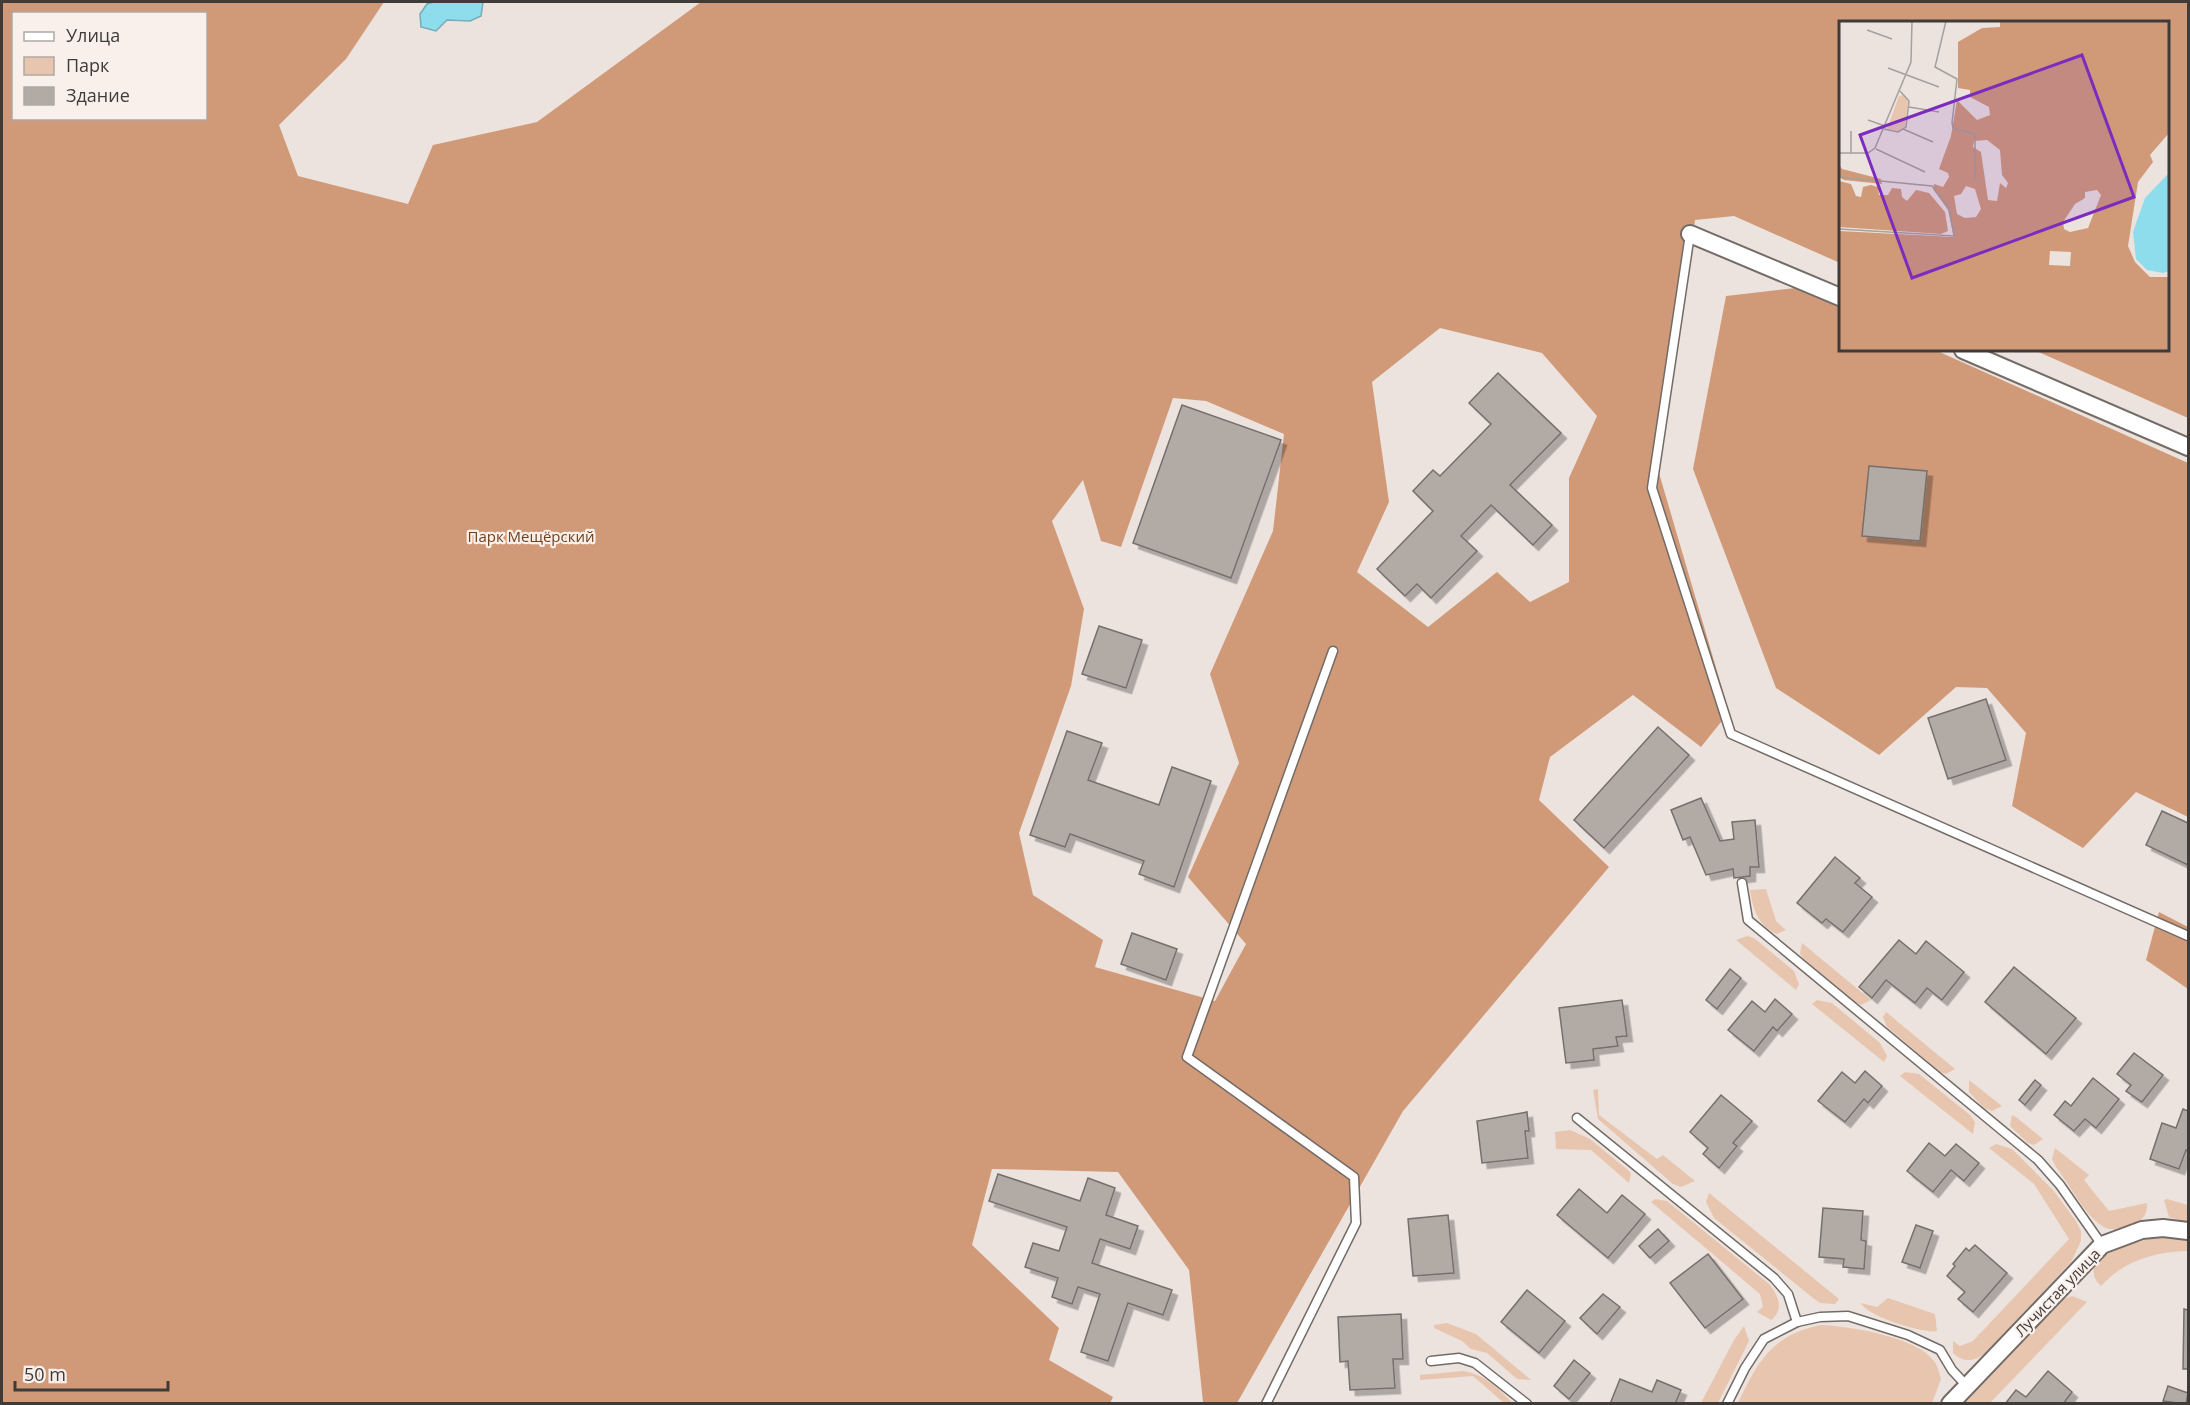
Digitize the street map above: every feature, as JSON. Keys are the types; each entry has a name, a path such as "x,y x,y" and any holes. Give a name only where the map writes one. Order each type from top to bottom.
{"street":[{"path":"1690,234 1839,297"},
{"path":"1965,351 2188,447"},
{"name":"Лучистая улица","path":"1950,1404 2102,1245 2142,1230 2163,1228 2188,1231"}],"lane":[{"path":"1690,234 1653,488 1731,734 2188,936"},
{"path":"1266,1404 1356,1223 1354,1177 1187,1057 1333,651"},
{"path":"1742,883 1748,920 2038,1160 2060,1185 2102,1245"},
{"path":"1577,1118 1774,1278 1788,1294 1797,1322"},
{"path":"1727,1404 1744,1368 1764,1339 1797,1322 1820,1317 1848,1316 1908,1335 1940,1350 1952,1370 1966,1385"},
{"path":"1431,1360 1459,1358 1475,1363 1527,1404"}],"green space":[{"name":"Парк Мещёрский","path":"2,2 384,2 346,59 279,125 298,176 408,204 433,145 537,122 701,2 2188,2 2188,418 2036,351 2169,351 2169,21 1839,21 1839,263 1734,216 1695,220 1659,473 1729,712 1701,747 1633,695 1550,757 1539,800 1609,867 1403,1111 1237,1403 1203,1402 1189,1270 1118,1172 992,1169 972,1245 1059,1328 1049,1360 1113,1397 1110,1403 2,1404","holes":["1440,328 1542,353 1597,416 1569,478 1569,582 1530,602 1497,572 1428,627 1357,572 1389,502 1372,382","1173,398 1206,401 1284,434 1273,531 1210,674 1239,763 1188,877 1246,944 1215,1001 1095,967 1103,940 1033,895 1019,833 1071,686 1084,609 1052,521 1083,480 1101,541 1121,547"]},
{"path":"1796,288 1839,307 1839,351 1937,351 2188,463 2188,817 2136,792 2083,848 2012,806 2026,733 1987,688 1956,687 1879,755 1776,688 1693,469 1726,296"},
{"path":"1766,889 1776,921 1786,930 1777,934 1761,922 1753,904 1750,890"},
{"path":"2159,912 2188,927 2188,989 2146,960"},
{"path":"1747,936 1754,938 1794,971 1799,984 1796,990 1736,940"},
{"path":"1802,943 1871,1000 1861,1005 1855,1002 1804,959 1800,954"},
{"path":"1817,1000 1832,1003 1880,1043 1887,1056 1884,1062 1812,1004"},
{"path":"1886,1012 1955,1069 1946,1074 1940,1072 1887,1027 1883,1017"},
{"path":"1905,1072 1919,1074 1970,1115 1975,1122 1973,1134 1900,1076"},
{"path":"1969,1080 2002,1106 1992,1111 1984,1108 1969,1092"},
{"path":"1598,1089 1599,1115 1657,1159 1663,1155 1695,1181 1681,1187 1673,1184 1598,1119 1593,1090"},
{"path":"2012,1115 2043,1139 2034,1145 2028,1143 2010,1126"},
{"path":"1570,1130 1590,1139 1629,1171 1631,1174 1629,1183 1591,1150 1556,1149 1555,1132"},
{"path":"1996,1144 2012,1149 2053,1190 2076,1221 2081,1231 2081,1241 2071,1262 1987,1352 1978,1358 1966,1360 1953,1353 1953,1341 1960,1346 1973,1341 2069,1239 2034,1184 1989,1148"},
{"path":"2055,1148 2089,1175 2084,1180 2109,1211 2147,1203 2144,1216 2137,1222 2119,1228 2110,1229 2102,1226 2080,1203 2056,1167 2052,1159"},
{"path":"1709,1193 1839,1299 1835,1304 1820,1303 1714,1218 1706,1202"},
{"path":"1655,1199 1667,1201 1769,1284 1779,1302 1778,1311 1771,1320 1757,1312 1763,1307 1760,1294 1651,1202"},
{"path":"2164,1200 2188,1205 2188,1223 2169,1217"},
{"path":"2164,1237 2188,1240 2188,1251 2163,1253 2141,1259 2120,1270 2101,1286 2094,1275 2095,1266 2103,1258 2128,1245"},
{"path":"2072,1296 2087,1302 1990,1403 1964,1403 2063,1299"},
{"path":"1888,1298 1935,1314 1937,1331 1920,1330 1896,1323 1873,1313 1861,1303 1877,1307"},
{"path":"1447,1323 1476,1334 1531,1380 1517,1379 1487,1353 1471,1349 1462,1341 1434,1328 1434,1325"},
{"path":"1821,1325 1882,1334 1913,1345 1925,1353 1935,1363 1941,1379 1932,1403 1738,1403 1760,1362 1778,1343 1804,1330"},
{"path":"1744,1326 1749,1341 1718,1403 1701,1403 1734,1340"},
{"path":"1463,1371 1490,1382 1512,1403 1504,1403 1473,1376 1420,1380 1420,1375"}],"water":[{"path":"483,2 481,16 470,21 447,20 436,31 421,27 420,14 427,4"}],"building":[{"path":"1498,373 1561,433 1510,485 1552,525 1533,545 1491,505 1461,536 1477,551 1431,598 1417,584 1405,596 1377,569 1433,511 1413,491 1433,470 1440,476 1491,424 1469,403"},
{"path":"1182,405 1281,440 1231,578 1133,543"},
{"path":"1869,466 1927,471 1920,541 1862,536"},
{"path":"1099,626 1142,640 1126,688 1082,674"},
{"path":"1986,699 2006,760 1948,779 1928,718"},
{"path":"1658,727 1689,755 1604,848 1574,820"},
{"path":"1067,731 1102,743 1088,780 1159,805 1172,767 1211,781 1174,887 1139,874 1144,861 1070,834 1065,847 1030,835"},
{"path":"1701,798 1720,841 1734,839 1732,822 1755,820 1759,867 1750,867 1750,876 1734,878 1733,869 1706,875 1690,837 1683,840 1671,810"},
{"path":"2162,811 2188,823 2188,865 2146,845"},
{"path":"1835,857 1860,878 1855,883 1872,897 1843,932 1826,919 1822,923 1797,903"},
{"path":"1132,933 1177,949 1166,980 1121,964"},
{"path":"1899,940 1916,954 1926,941 1964,972 1942,1000 1927,988 1915,1003 1886,980 1872,998 1859,987"},
{"path":"2014,967 2076,1018 2046,1054 1985,1002"},
{"path":"1730,969 1741,978 1717,1009 1706,1000"},
{"path":"1775,999 1792,1014 1777,1031 1773,1027 1754,1051 1728,1030 1752,1001 1765,1012"},
{"path":"1622,1000 1627,1036 1616,1037 1618,1046 1593,1049 1594,1060 1566,1063 1559,1008"},
{"path":"2134,1053 2163,1075 2142,1102 2126,1091 2131,1085 2117,1074"},
{"path":"1865,1071 1882,1086 1868,1103 1864,1099 1845,1122 1818,1101 1842,1072 1855,1083"},
{"path":"2093,1078 2119,1099 2096,1128 2085,1119 2074,1131 2054,1115 2065,1101 2071,1106"},
{"path":"2035,1080 2041,1085 2025,1105 2019,1100"},
{"path":"1721,1095 1752,1121 1733,1143 1737,1146 1719,1168 1703,1154 1708,1148 1690,1132"},
{"path":"2183,1109 2188,1111 2188,1151 2186,1150 2179,1169 2150,1159 2162,1123 2176,1128"},
{"path":"1527,1112 1529,1131 1525,1131 1528,1158 1482,1163 1477,1121"},
{"path":"1929,1143 1945,1156 1956,1144 1979,1163 1964,1181 1951,1170 1933,1192 1907,1171"},
{"path":"998,1174 1080,1201 1088,1178 1115,1188 1106,1215 1138,1226 1130,1249 1100,1239 1092,1263 1172,1290 1163,1315 1128,1303 1108,1361 1081,1352 1100,1294 1078,1287 1072,1304 1052,1297 1058,1278 1025,1267 1033,1243 1059,1251 1067,1227 989,1201"},
{"path":"1579,1189 1607,1213 1622,1195 1645,1214 1608,1258 1557,1215"},
{"path":"1823,1208 1863,1211 1861,1240 1866,1241 1864,1269 1843,1267 1844,1259 1819,1257"},
{"path":"1448,1215 1454,1273 1413,1276 1408,1219"},
{"path":"1916,1225 1933,1231 1920,1268 1902,1262"},
{"path":"1658,1229 1669,1241 1650,1258 1639,1246"},
{"path":"1975,1245 2007,1273 1973,1312 1958,1299 1965,1292 1947,1276 1966,1248 1969,1251"},
{"path":"1708,1254 1743,1299 1705,1328 1670,1283"},
{"path":"1527,1290 1565,1321 1539,1353 1501,1322"},
{"path":"1603,1294 1620,1307 1597,1334 1580,1318"},
{"path":"2184,1309 2188,1310 2188,1369 2183,1369"},
{"path":"1401,1314 1403,1359 1393,1359 1395,1388 1350,1390 1348,1361 1340,1362 1338,1317"},
{"path":"1574,1360 1590,1373 1569,1399 1554,1386"},
{"path":"2048,1371 2072,1392 2063,1404 2005,1404 2016,1390 2026,1397"},
{"path":"1620,1379 1652,1392 1657,1380 1681,1390 1675,1404 1610,1404"},
{"path":"2168,1386 2188,1393 2186,1404 2163,1401"}]}
